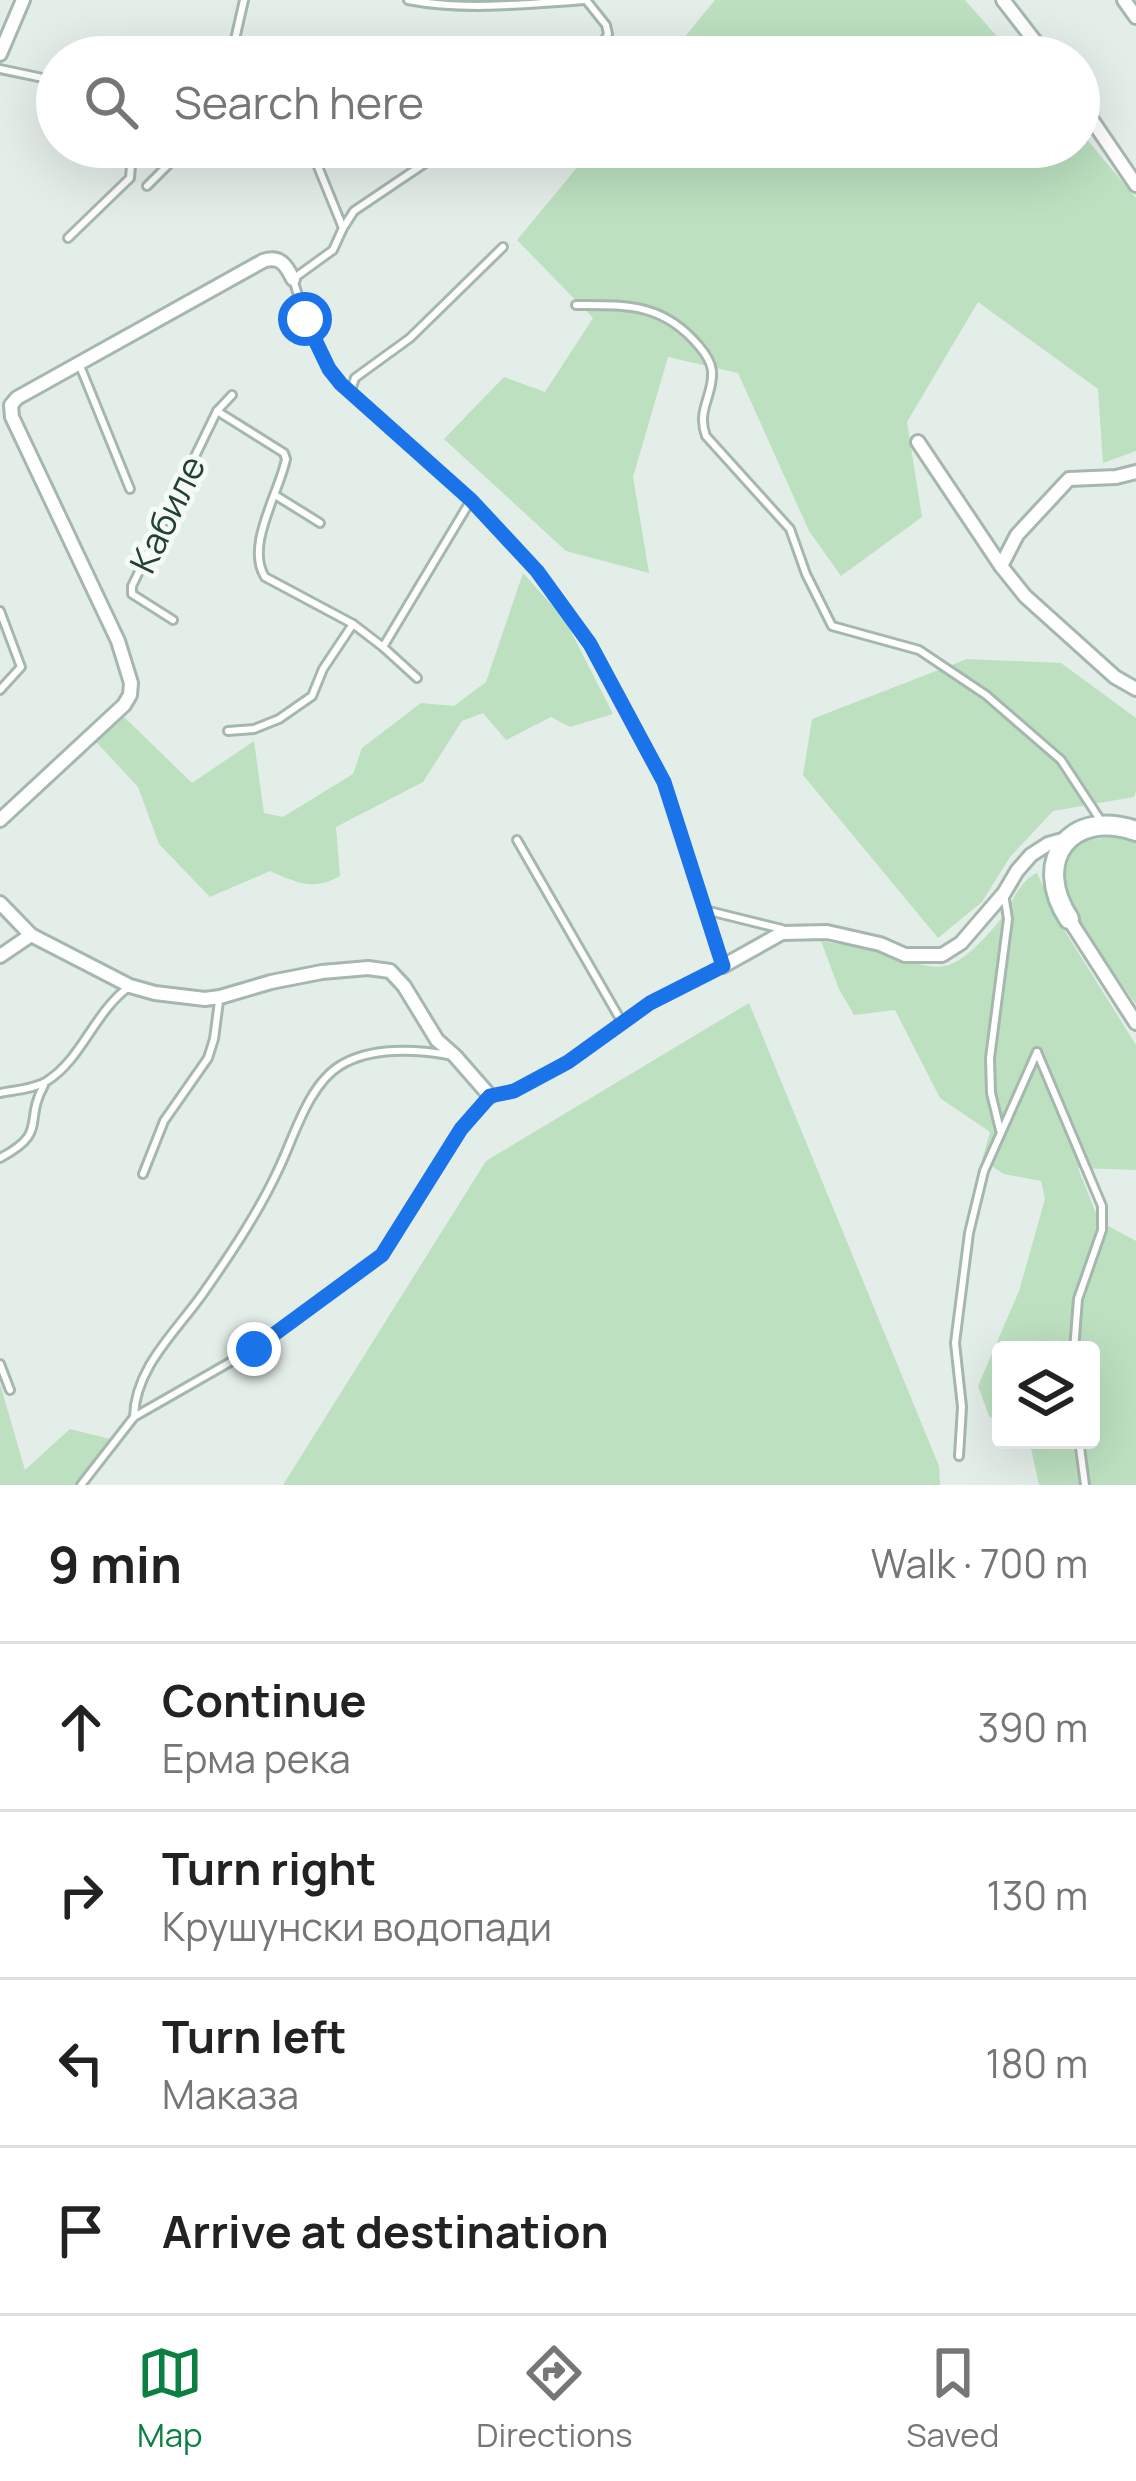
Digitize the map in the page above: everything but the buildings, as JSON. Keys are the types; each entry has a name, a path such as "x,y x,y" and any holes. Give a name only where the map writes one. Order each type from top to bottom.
{"street":[{"path":"0,54 23,0"},
{"path":"1003,0 1031,36"},
{"path":"1124,0 1136,17"},
{"path":"1100,132 1136,185"},
{"path":"0,820 124,705 131,683 118,640 12,417 11,405 78,362 263,261 279,260 293,278"},
{"path":"918,442 1025,596 1115,677 1136,689"},
{"path":"1001,566 1017,535 1069,479 1136,472"},
{"path":"723,966 782,933 827,932 905,955 942,955 961,943 1031,855 1048,844 1074,832 1105,826 1136,831"},
{"path":"1066,839 1054,869 1062,908 1136,1023"},
{"path":"0,903 31,935 130,986 155,993 220,997 322,972 390,971 437,1040 490,1096"},
{"path":"0,956 31,935"}],"lane":[{"path":"236,36 244,0"},
{"path":"408,0 503,5 585,0 606,25 607,36"},
{"path":"0,69 36,77"},
{"path":"68,238 130,178 131,168"},
{"path":"147,186 165,168"},
{"path":"319,168 343,228"},
{"path":"81,1485 134,1418 254,1349 382,1255 461,1129 490,1096 514,1091 568,1062 650,1003 723,966 664,782 590,644 537,571 471,500 329,369 305,319 293,278 333,250 354,211 418,168"},
{"path":"351,393 355,378 410,338 503,247"},
{"path":"576,305 650,310 673,320 695,341 709,358 712,371 700,422 706,436 790,529 832,626 919,650 986,695 1061,760 1105,826"},
{"path":"78,362 130,489"},
{"name":"Кабиле","path":"173,620 137,599 132,586 217,411 232,394"},
{"path":"217,411 284,452 286,465 257,548 258,566 265,577 352,624 416,677"},
{"path":"275,495 320,523"},
{"path":"383,647 471,500"},
{"path":"0,611 21,667 0,690"},
{"path":"229,731 254,729 279,719 312,696 352,624"},
{"path":"518,840 623,1024"},
{"path":"1001,1133 991,1093 990,1058 1008,919 1004,893"},
{"path":"705,910 797,933"},
{"path":"0,1158 27,1141 46,1082 69,1062 111,1000 130,986"},
{"path":"143,1174 164,1121 208,1058 220,997"},
{"path":"134,1418 138,1387 158,1351 266,1198 317,1088 338,1066 368,1053 428,1051 455,1056"},
{"path":"959,1456 962,1407 955,1343 970,1234 984,1171 1037,1052 1102,1206 1102,1230 1078,1299 1075,1341"},
{"path":"0,1093 46,1082"},
{"path":"0,1364 10,1390"},
{"path":"1080,1449 1085,1485"}],"green space":[{"path":"715,0 965,0 997,36 685,36"},
{"path":"1100,155 1136,198 1136,451 1103,463 1098,389 978,302 907,422 922,517 841,576 809,531 738,373 668,357 633,477 649,573 566,551 444,439 504,377 545,392 593,318 517,240 577,168 1100,168"},
{"path":"523,573 565,620 613,714 570,727 551,717 506,740 483,713 462,721 423,782 336,827 340,876 330,881 305,884 270,871 210,897 159,844 138,787 87,732 117,710 192,783 254,741 264,813 283,817 353,774 362,748 421,703 454,706 486,682"},
{"path":"967,659 1061,663 1136,718 1136,791 1134,797 1053,811 1010,857 982,902 938,938 803,775 812,719"},
{"path":"1108,837 1136,842 1136,1004 1083,926 1065,880 1070,851 1086,841"},
{"path":"1037,873 1058,920 1136,1045 1136,1170 1078,1168 1099,1221 1136,1241 1136,1485 1039,1485 1031,1449 1100,1449 1100,1341 997,1341 1019,1291 1045,1199 1041,1181 1004,1174 982,1160 990,1132 940,1098 895,1010 854,1015 821,941 867,948 924,965 950,964 1002,918 1024,883"},
{"path":"749,1003 939,1466 940,1485 283,1485 486,1161"},
{"path":"992,1354 992,1418 978,1386"},
{"path":"0,1384 25,1470 70,1429 118,1441 78,1485 0,1485"}],"route":[{"path":"254,1349 382,1255 461,1129 490,1096 514,1091 568,1062 650,1003 723,966 664,782 590,644 537,571 471,500 341,384 305,319"}]}
